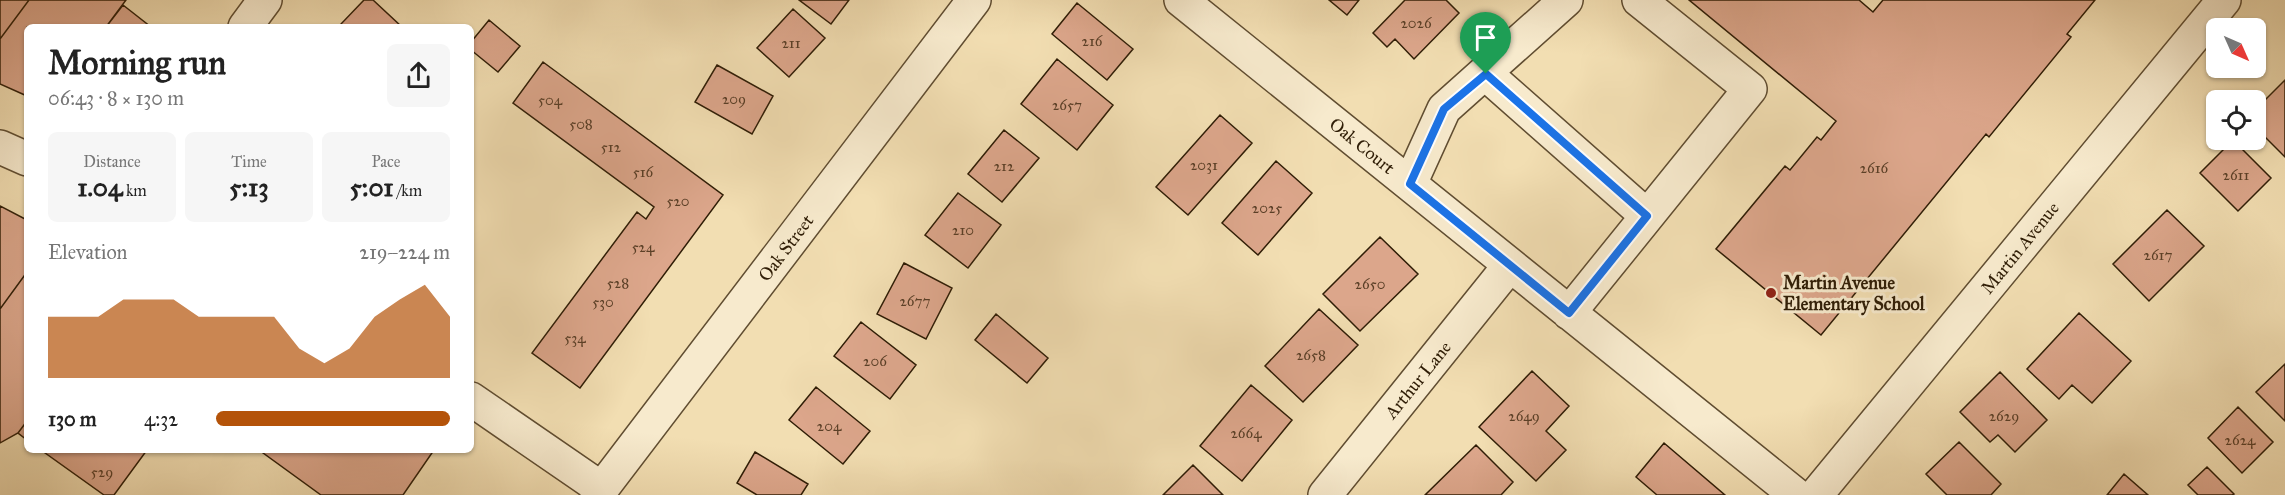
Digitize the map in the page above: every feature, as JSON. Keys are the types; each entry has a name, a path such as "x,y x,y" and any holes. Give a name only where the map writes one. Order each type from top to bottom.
{"street":[{"path":"247,24 265,0"},
{"name":"Oak Street","path":"599,492 974,0"},
{"name":"Oak Court","path":"1181,0 1796,495"},
{"path":"1410,184 1444,109 1486,74 1566,0"},
{"path":"1569,313 1750,89 1639,0"},
{"name":"Martin Avenue","path":"1816,495 2224,0"},
{"path":"1486,74 1647,216"},
{"path":"0,147 24,158"},
{"name":"Arthur Lane","path":"1325,495 1510,265"},
{"path":"474,401 599,492"}],"building":[{"path":"0,0 29,0 0,39"},
{"path":"29,0 126,0 108,24 24,24 24,95 0,84 0,39"},
{"path":"364,0 373,0 399,24 341,24"},
{"path":"799,0 849,0 831,24"},
{"path":"1329,0 1359,0 1347,15"},
{"path":"1405,0 1446,0 1459,13 1414,59 1395,39 1387,47 1373,33"},
{"path":"1689,0 1859,0 1873,12 1883,0 2095,0 2067,34 2071,37 1989,137 1986,134 1821,335 1716,249 1785,166 1790,170 1817,137 1821,140 1836,121"},
{"path":"1077,3 1133,49 1107,80 1052,34"},
{"path":"123,5 147,24 108,24"},
{"path":"793,9 825,38 789,77 757,48"},
{"path":"489,20 520,46 498,72 474,52 474,38"},
{"path":"1057,59 1113,105 1077,150 1021,104"},
{"path":"543,62 723,195 580,388 532,353 637,212 646,219 654,207 513,103"},
{"path":"717,65 773,96 752,134 695,102"},
{"path":"2285,80 2285,157 2266,138 2266,99"},
{"path":"1220,115 1252,143 1188,215 1156,187"},
{"path":"1004,130 1039,158 1002,202 968,174"},
{"path":"2223,150 2243,150 2271,178 2238,211 2200,173"},
{"path":"1276,161 1312,193 1258,255 1222,223"},
{"path":"958,193 1001,225 968,268 925,235"},
{"path":"0,206 24,218 24,276 0,309"},
{"path":"2167,210 2204,246 2149,301 2113,264"},
{"path":"1380,237 1418,274 1360,331 1323,294"},
{"path":"904,263 952,288 926,339 877,314"},
{"path":"24,276 24,425 18,433 0,443 0,309"},
{"path":"1319,309 1358,345 1303,402 1265,366"},
{"path":"2079,313 2131,361 2092,403 2072,385 2059,399 2027,369"},
{"path":"996,314 1048,358 1027,383 975,340"},
{"path":"861,322 916,365 890,399 834,356"},
{"path":"2285,364 2285,421 2256,392"},
{"path":"1532,371 1569,406 1546,431 1566,450 1536,481 1479,427"},
{"path":"2000,372 2047,420 2015,452 1998,435 1990,442 1960,412"},
{"path":"1251,385 1292,420 1242,481 1200,446"},
{"path":"816,387 870,431 843,464 789,420"},
{"path":"2238,407 2273,442 2242,473 2208,438"},
{"path":"24,425 24,438 18,433"},
{"path":"1959,442 2001,484 1991,495 1947,495 1926,474"},
{"path":"1664,443 1725,495 1657,495 1636,477"},
{"path":"1476,445 1513,482 1501,495 1425,495"},
{"path":"755,452 808,484 801,495 757,495 737,483"},
{"path":"45,453 145,453 114,495 104,495"},
{"path":"263,453 432,453 403,495 321,495"},
{"path":"1193,465 1223,495 1163,495"},
{"path":"2207,467 2234,494 2198,495 2188,485"},
{"path":"2124,474 2148,495 2107,495"}],"place":[{"name":"Martin Avenue Elementary School","path":"1771,293"}],"route":[{"path":"1486,74 1647,216 1569,313 1410,184 1444,109 1486,74"}]}
